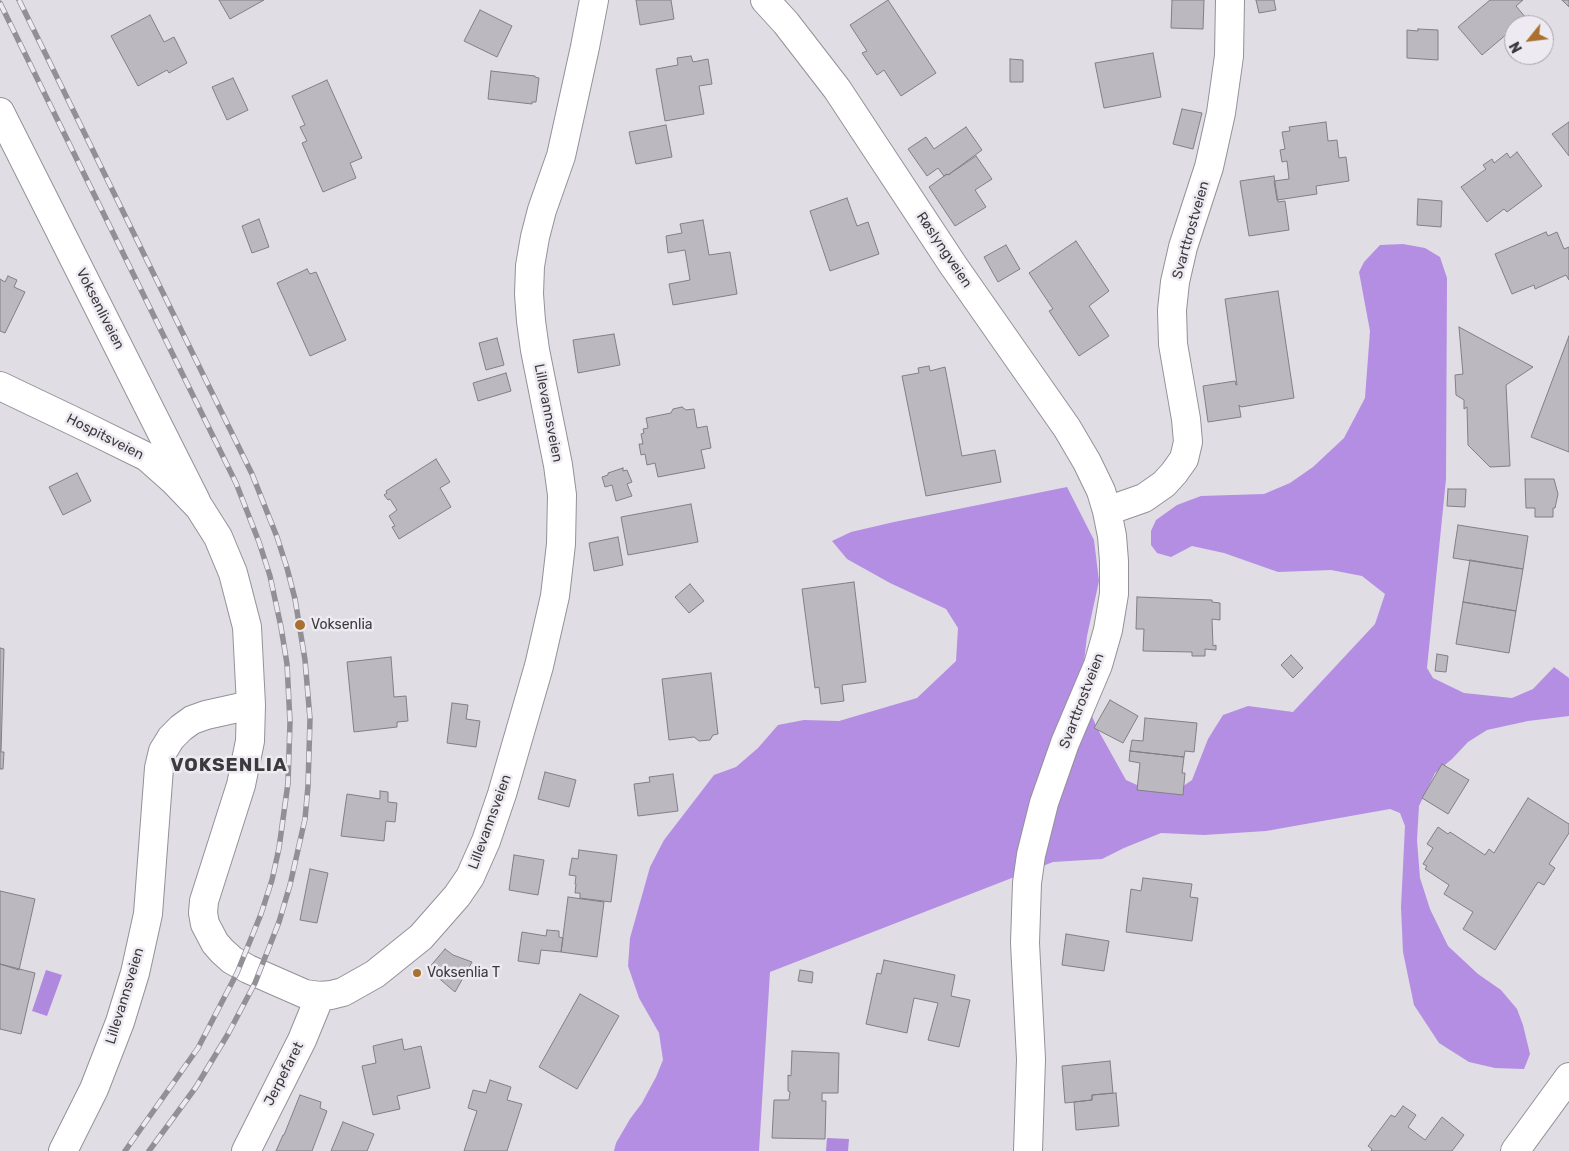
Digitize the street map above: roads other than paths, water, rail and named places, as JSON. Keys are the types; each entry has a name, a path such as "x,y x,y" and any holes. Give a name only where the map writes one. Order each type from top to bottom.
{"street":[{"name":"Lillevannsveien","path":"63,1151 94,1089 120,1022 135,973 148,914 159,768 163,751 171,738 192,720 251,705 250,741 241,785 208,886 204,907 205,924 215,943 232,960 248,969 305,994 320,996 343,992 375,974 421,937 440,917 465,883 478,859 498,804 539,666 554,596 561,544 562,495 558,465 535,350 531,321 530,266 542,210 561,156 594,0"},
{"name":"Røslyngveien","path":"765,0 786,23 837,90 953,264 1067,428 1101,491 1107,511"},
{"name":"Svarttrostveien","path":"1028,1151 1031,1059 1025,943 1027,883 1031,855 1044,804 1065,743 1098,666 1108,630 1114,594 1114,577 1112,536 1107,511 1144,498 1164,484 1174,474 1184,459 1188,442 1174,344 1172,310 1175,282 1183,246 1209,167 1221,113 1229,56 1230,0"},
{"name":"Voksenliveien","path":"0,112 199,507"},
{"name":"Hospitsveien","path":"0,386 147,458 174,481 199,507 218,537 233,573 247,627 251,705"},
{"name":"Jerpefaret","path":"246,1151 302,1040 320,996"},
{"path":"1515,1151 1569,1076"}],"railway":[{"path":"19,0 252,474 287,568 295,599 305,660 310,719 305,819 290,885 279,922 255,983 228,1034 196,1087 149,1151"},
{"path":"0,3 236,483 270,576 287,664 290,722 288,783 279,848 272,880 261,914 237,973 198,1048 125,1151"}],"place":[{"name":"Voksenlia","path":"300,625"},
{"name":"Voksenlia T","path":"417,973"}],"district":[{"name":"VOKSENLIA","path":"229,766"}]}
